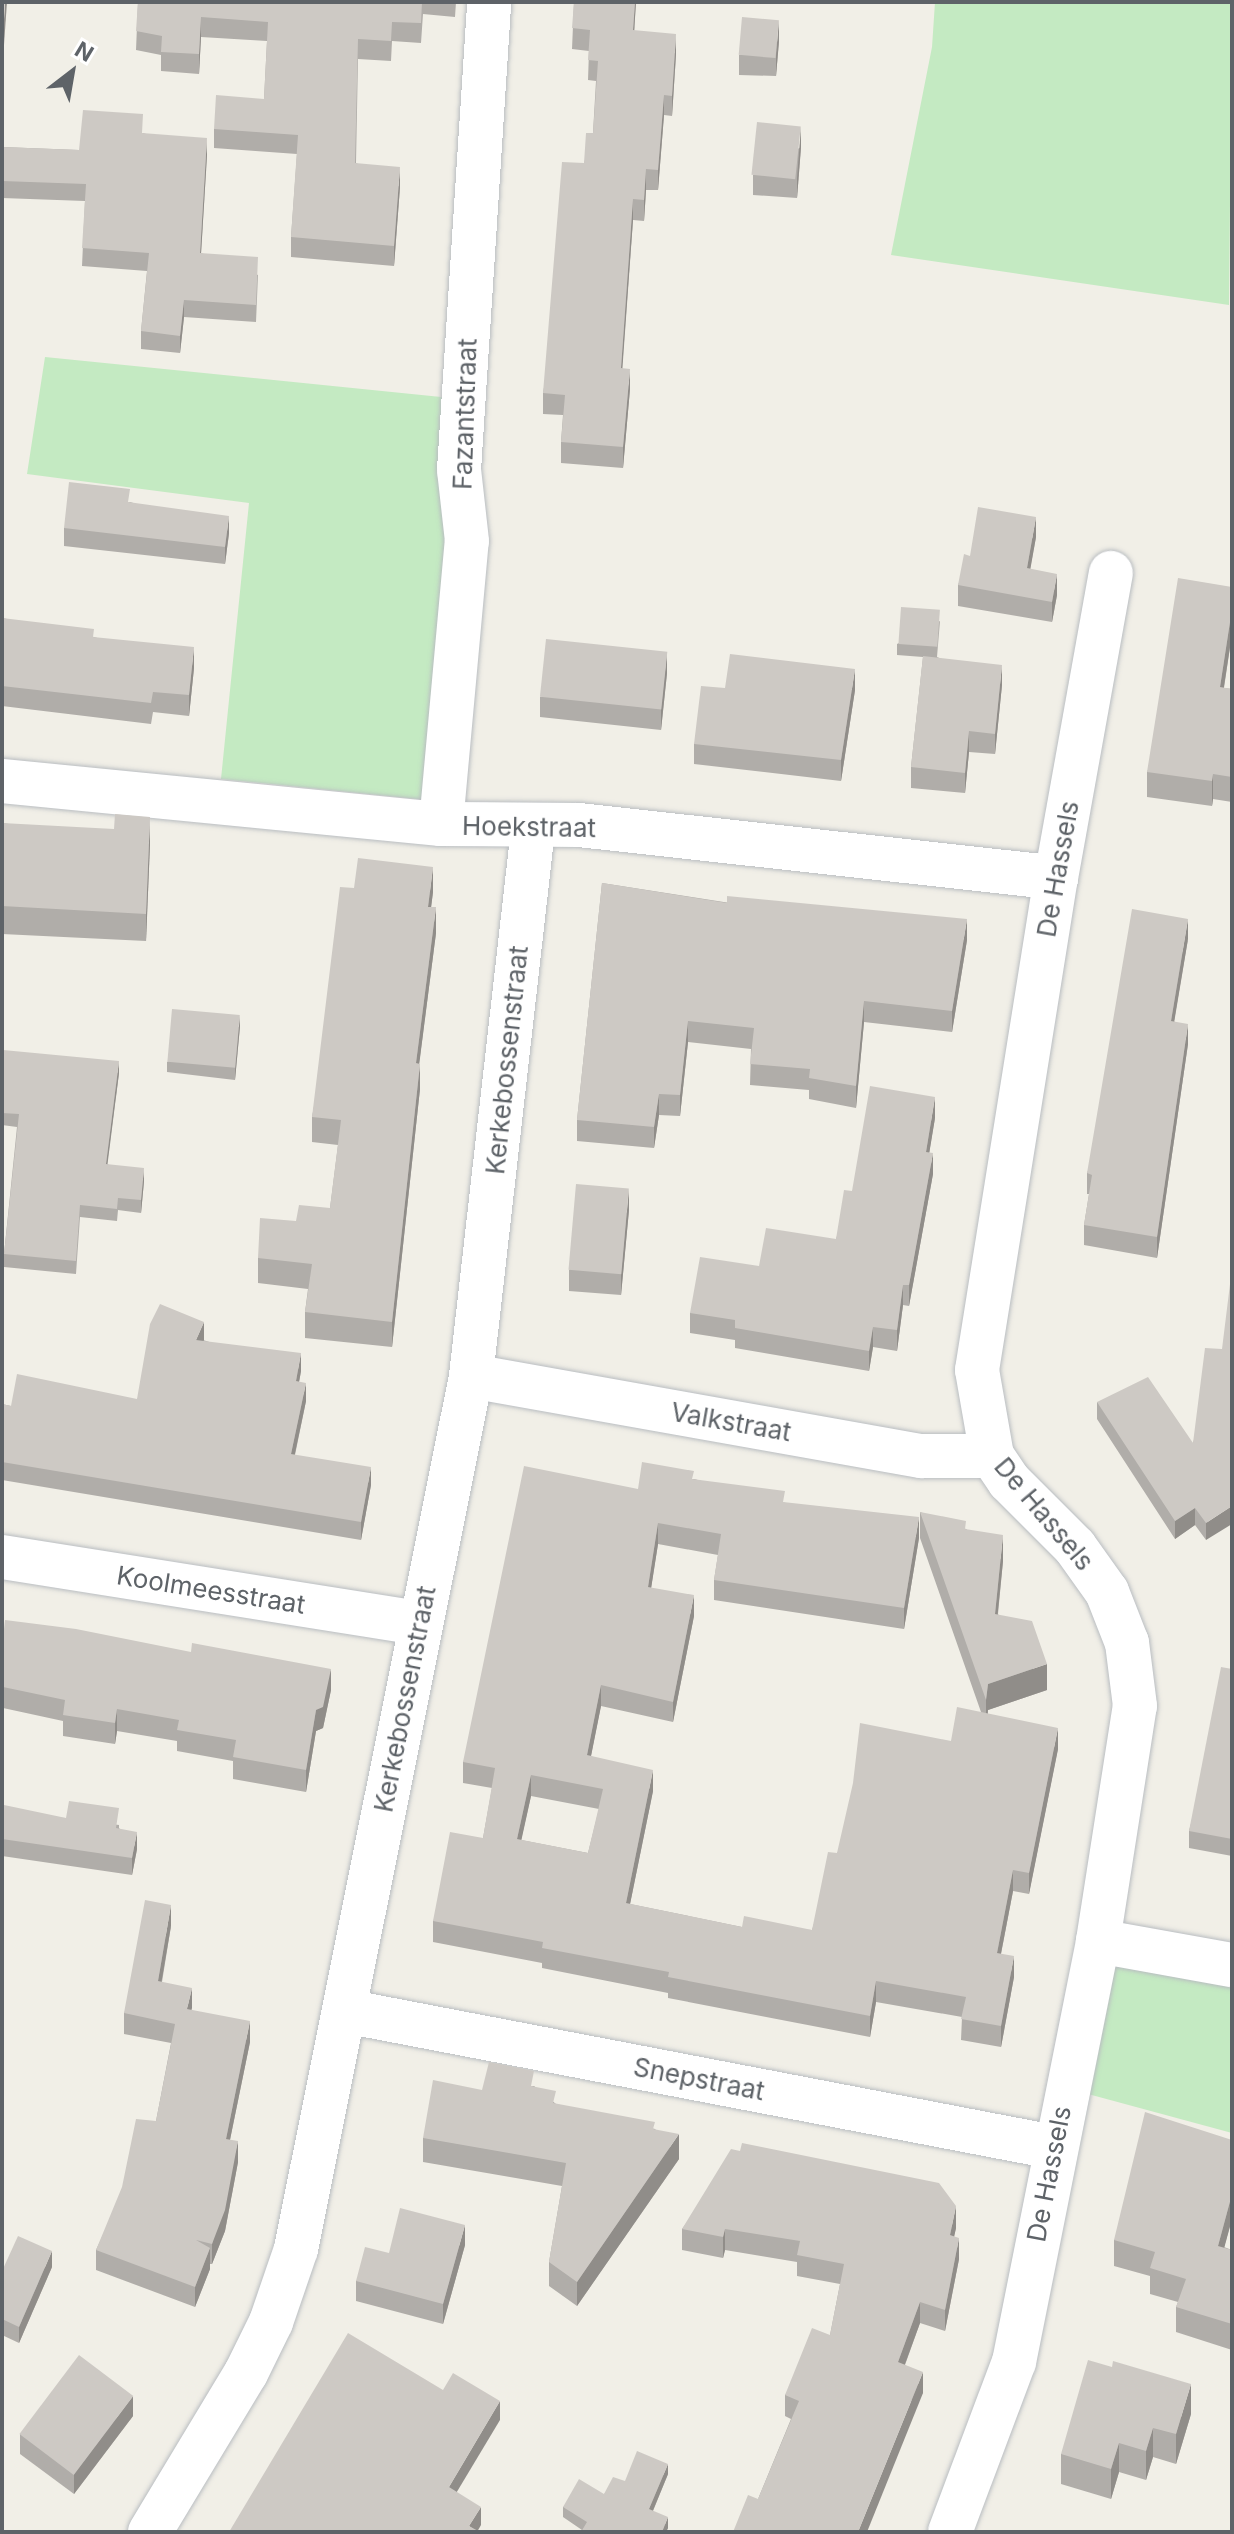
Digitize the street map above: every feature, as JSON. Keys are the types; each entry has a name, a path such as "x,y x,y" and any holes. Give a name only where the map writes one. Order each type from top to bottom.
{"street":[{"name":"Fazantstraat","path":"441,824 467,541 459,470 489,2"},
{"name":"De Hassels","path":"950,2532 1014,2362 1053,2147 1098,1941 1135,1706 1127,1643 1107,1592 1075,1547 1009,1481 992,1456 977,1370 1056,878 1111,573"},
{"name":"Hoekstraat","path":"2,781 441,824 533,829 579,825 1056,878"},
{"name":"Kerkebossenstraat","path":"150,2532 271,2322 296,2249 419,1623 471,1376 533,829"},
{"name":"Valkstraat","path":"471,1376 921,1456 992,1456"},
{"name":"Koolmeesstraat","path":"2,1557 419,1623"},
{"path":"1098,1941 1232,1965"},
{"name":"Snepstraat","path":"345,2011 1053,2147"}],"green space":[{"path":"935,2 1232,2 1229,305 891,255 932,47"},
{"path":"45,357 451,398 446,539 427,800 221,779 249,503 27,474"},
{"path":"1113,1962 1232,1986 1232,2133 1088,2094"}],"building":[{"path":"2,2 5,2 2,54"},
{"path":"138,2 422,2 421,23 392,22 391,41 358,39 355,163 400,167 394,246 291,237 298,135 214,129 216,95 264,99 268,22 201,17 199,54 161,52 162,36 136,31"},
{"path":"574,2 635,2 633,30 676,34 672,96 664,95 658,170 646,169 644,200 633,199 621,368 630,369 623,447 561,442 565,395 543,393 562,162 584,163 586,133 593,133 598,61 588,60 590,30 572,28"},
{"path":"742,17 779,20 776,58 739,55"},
{"path":"83,110 143,114 142,133 207,138 200,253 258,257 256,305 184,300 180,336 141,331 149,253 82,248 86,184 2,181 2,147 79,150"},
{"path":"757,122 801,127 795,179 751,175"},
{"path":"69,482 130,489 128,502 229,516 225,547 64,528"},
{"path":"978,507 1036,517 1027,568 1057,574 1052,602 958,585 964,554 970,556"},
{"path":"1178,578 1232,587 1232,609 1220,687 1232,689 1232,777 1213,774 1212,781 1147,772"},
{"path":"901,607 940,610 937,647 898,644"},
{"path":"2,618 94,629 93,637 194,647 189,695 153,692 151,703 2,686"},
{"path":"546,639 667,652 661,709 540,697"},
{"path":"730,654 855,669 841,760 694,744 701,686 725,688"},
{"path":"923,656 1002,665 995,734 969,731 965,773 911,767"},
{"path":"115,814 150,817 146,914 2,906 2,823 114,829"},
{"path":"358,858 433,867 428,907 436,907 416,1063 420,1064 392,1322 305,1312 312,1264 258,1258 260,1218 296,1221 299,1205 330,1208 341,1120 312,1117 340,887 354,888"},
{"path":"602,883 727,903 727,896 967,919 952,1011 864,1001 856,1086 809,1078 810,1069 750,1064 754,1028 688,1021 680,1095 659,1094 654,1127 577,1120"},
{"path":"1132,909 1188,919 1171,1021 1188,1024 1157,1237 1084,1225 1092,1175 1087,1173"},
{"path":"172,1009 240,1015 235,1068 167,1062"},
{"path":"3,1050 119,1061 106,1164 144,1168 141,1200 118,1198 117,1209 80,1205 76,1261 4,1254 19,1114 2,1113"},
{"path":"870,1086 935,1097 926,1152 933,1153 909,1285 903,1285 897,1330 873,1327 869,1351 735,1328 735,1320 690,1313 700,1257 759,1266 766,1228 836,1239 844,1190 852,1191"},
{"path":"576,1184 629,1189 621,1274 569,1270"},
{"path":"1231,1276 1232,1506 1206,1523 1195,1508 1175,1521 1097,1402 1148,1377 1193,1443 1205,1348 1222,1349"},
{"path":"160,1304 204,1322 196,1340 301,1353 296,1381 306,1383 291,1454 371,1467 361,1522 2,1462 2,1404 11,1406 17,1374 137,1399 150,1324"},
{"path":"642,1462 694,1471 692,1479 785,1491 783,1502 919,1517 904,1608 714,1580 721,1534 658,1523 648,1587 694,1595 673,1702 601,1685 587,1755 653,1770 626,1903 742,1927 744,1916 812,1930 828,1852 837,1853 853,1783 860,1723 951,1741 957,1707 1058,1728 1029,1873 1013,1870 997,1953 1014,1956 1001,2026 961,2019 966,1997 876,1981 870,2016 668,1977 669,1972 542,1948 543,1942 433,1921 450,1832 483,1838 495,1768 463,1762 524,1466 638,1489","holes":["531,1775 603,1789 588,1853 517,1839"]},
{"path":"920,1512 966,1521 965,1529 1003,1535 995,1614 1032,1621 1047,1664 988,1684 986,1700"},
{"path":"5,1620 76,1629 191,1652 192,1643 331,1669 323,1707 316,1710 306,1770 233,1757 236,1740 177,1730 179,1720 117,1709 115,1723 63,1715 65,1700 3,1687 2,1693 2,1629"},
{"path":"1221,1667 1232,1669 1232,1839 1189,1831"},
{"path":"69,1801 119,1808 116,1828 137,1832 132,1858 2,1839 4,1805 66,1818"},
{"path":"145,1900 171,1905 158,1981 192,1988 187,2009 250,2021 226,2139 238,2141 225,2210 212,2244 196,2240 210,2248 195,2287 96,2250 122,2187 136,2119 156,2121 175,2024 124,2013"},
{"path":"489,2062 534,2071 531,2086 556,2091 553,2103 655,2122 653,2129 679,2134 577,2282 549,2262 566,2163 423,2138 433,2080 482,2090"},
{"path":"1145,2112 1232,2140 1232,2194 1218,2246 1232,2250 1232,2324 1176,2307 1186,2279 1150,2268 1155,2252 1114,2240"},
{"path":"742,2143 939,2183 956,2206 950,2235 959,2238 945,2310 920,2302 898,2362 923,2372 858,2532 733,2532 748,2495 758,2499 799,2401 785,2395 812,2328 830,2335 844,2264 797,2255 800,2241 725,2229 723,2237 682,2229 731,2149 740,2151"},
{"path":"400,2208 465,2225 443,2304 356,2281 365,2247 389,2253"},
{"path":"18,2236 52,2251 19,2327 2,2319 2,2271"},
{"path":"348,2333 443,2390 453,2373 500,2401 449,2487 481,2507 469,2526 480,2532 229,2532"},
{"path":"79,2355 133,2396 74,2475 19,2434"},
{"path":"1088,2360 1112,2367 1113,2361 1191,2384 1176,2434 1153,2428 1146,2451 1119,2443 1111,2469 1061,2454"},
{"path":"637,2451 668,2464 649,2509 668,2517 662,2532 581,2532 587,2522 563,2507 579,2479 604,2494 613,2477 625,2481"}]}
